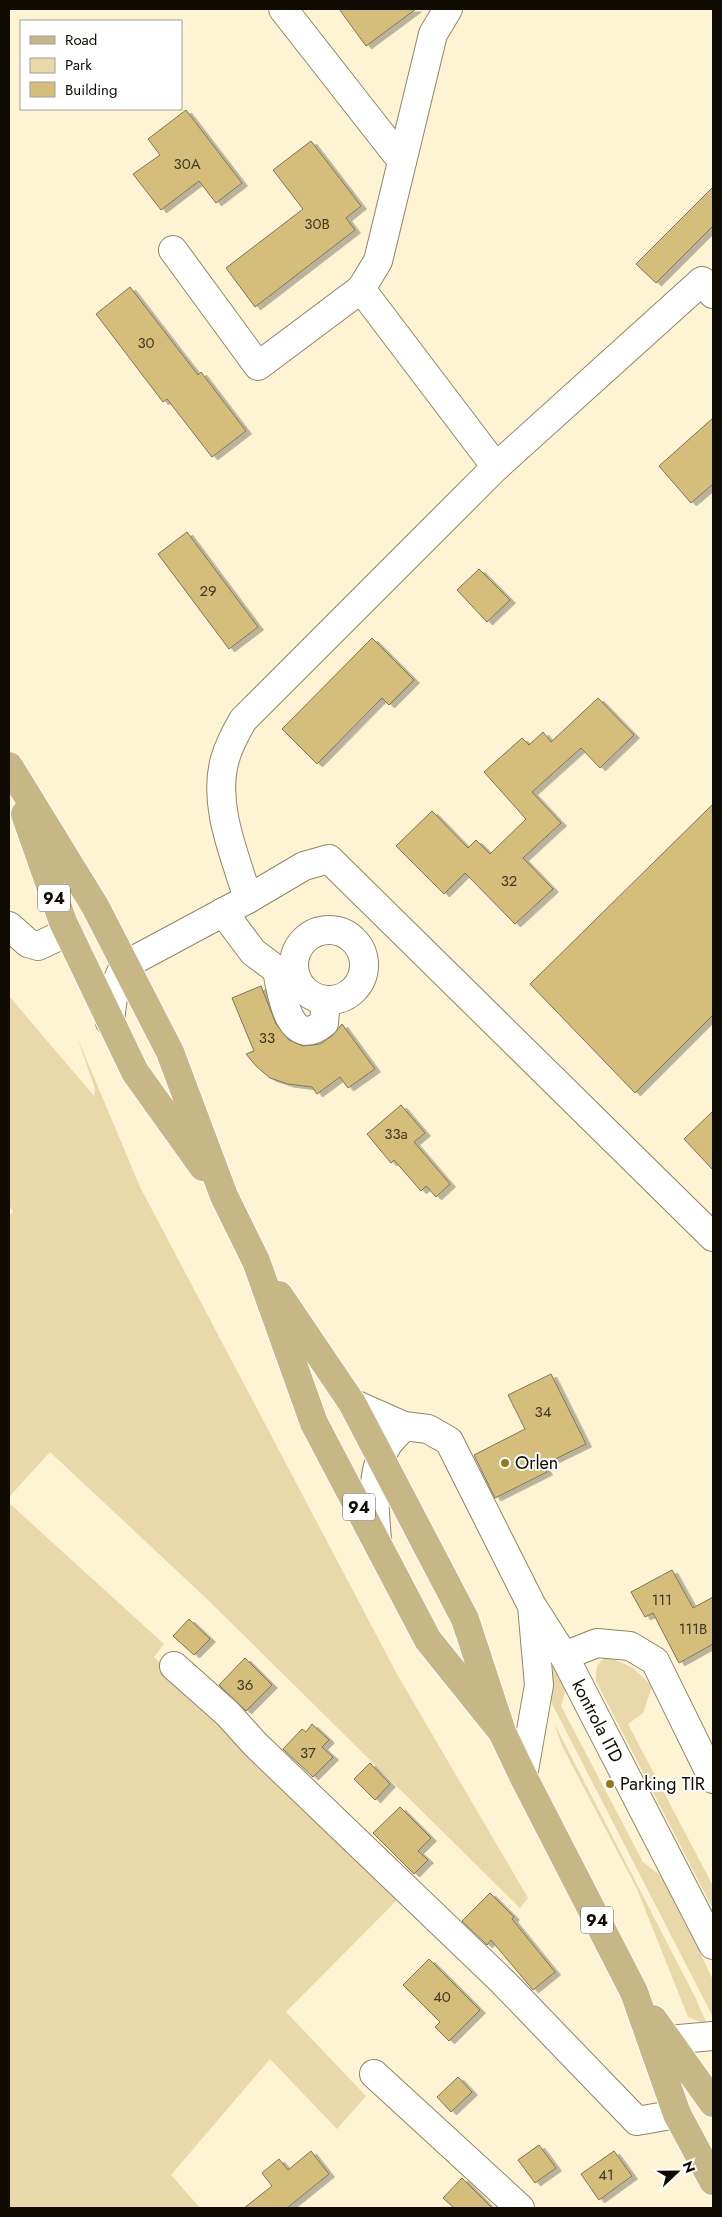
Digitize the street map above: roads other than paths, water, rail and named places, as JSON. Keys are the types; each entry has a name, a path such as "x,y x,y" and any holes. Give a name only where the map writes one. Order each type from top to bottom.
{"main road":[{"name":"94","path":"9,768 68,932 135,1072 224,1196"},
{"name":"94","path":"9,768 95,906 170,1052 224,1196 256,1261 314,1423 428,1640 502,1732"},
{"name":"94","path":"256,1261 352,1403 465,1619 502,1732 659,2039 713,2103"},
{"name":"94","path":"659,2039 677,2114 713,2181"}],"lane":[{"path":"284,9 402,161"},
{"path":"173,250 258,366 361,289 378,261 433,34 448,9"},
{"path":"248,899 222,813 224,760 243,720 496,467 702,281 713,294"},
{"path":"361,289 496,467"},
{"path":"110,1022 112,999 117,979 125,965 248,899 304,866 329,859 713,1237"},
{"path":"223,912 253,952 277,970 285,1008 293,1025 304,1030 317,1028 324,1023 326,1000"},
{"path":"9,926 28,943 38,946 68,932"},
{"name":"kontrola ITD","path":"352,1403 404,1426 428,1429 449,1441 532,1606 564,1656 713,1945"},
{"path":"377,1540 375,1490 381,1457 388,1444 404,1426"},
{"path":"523,1776 539,1685 532,1606"},
{"path":"564,1656 597,1643 630,1646 654,1661 713,1779"},
{"path":"174,1666 228,1714 255,1744 503,1982 637,2121 677,2114"},
{"path":"659,2039 713,2036"},
{"path":"374,2074 520,2208"}],"place":[{"name":"Orlen","path":"505,1463"},
{"name":"Parking TIR","path":"610,1784"}]}
